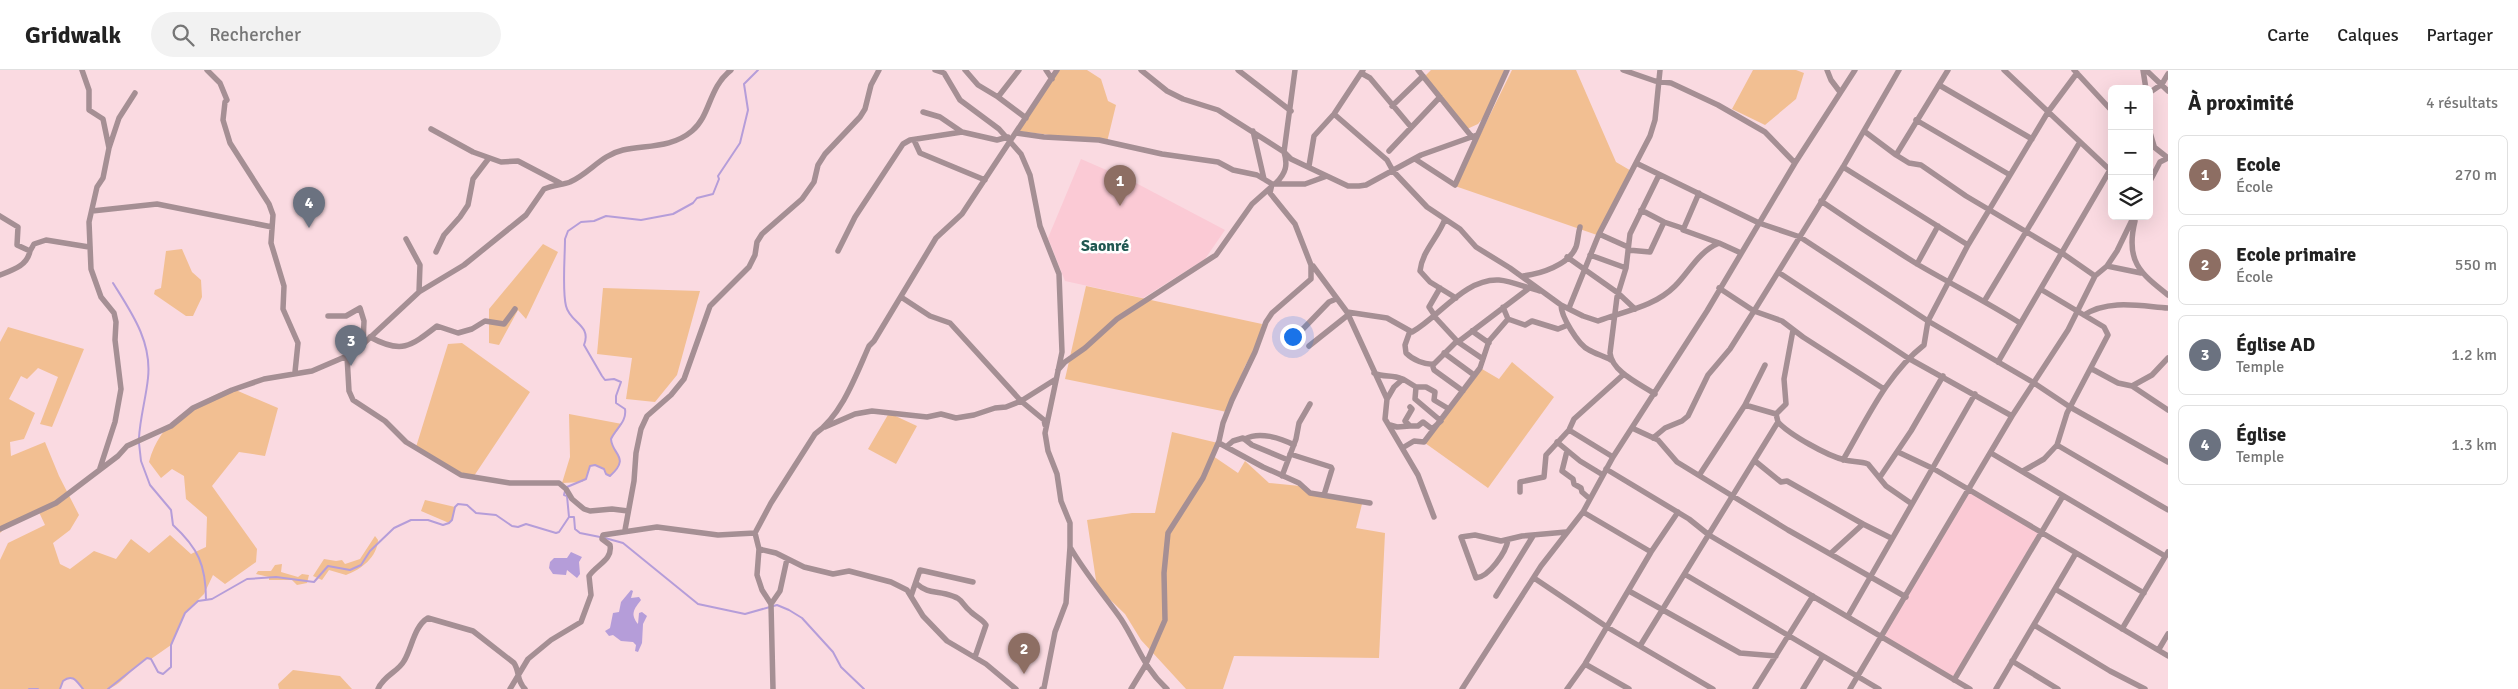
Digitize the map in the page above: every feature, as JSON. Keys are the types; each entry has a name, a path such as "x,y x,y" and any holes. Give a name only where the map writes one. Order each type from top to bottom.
{"street":[{"path":"82,70 89,90 89,110 103,120 109,148"},
{"path":"207,70 220,83 227,100 225,102 223,120 227,135 238,158 269,204 273,215 271,243 284,286 283,309 298,343 295,372"},
{"path":"0,529 56,502 127,446 171,426 193,408 264,379 295,372 312,371 347,356 370,338 419,292 464,265 526,215 544,189 569,182 588,171 606,156 621,150 676,141 687,135 695,129 705,113 714,88 731,70"},
{"path":"625,530 640,430 647,416 684,379 710,306 749,267 755,255 757,242 762,234 802,199 814,182 818,165 860,117 879,70"},
{"path":"935,70 943,72 960,100 999,129 1020,154 1030,175 1040,226 1059,274 1062,334 1053,402 1045,425"},
{"path":"965,70 978,85 1026,118"},
{"path":"998,97 1019,70"},
{"path":"1046,70 1052,79"},
{"path":"825,427 849,390 869,346 874,341 936,238 962,214 985,180 1008,140 1018,132 1057,70"},
{"path":"1142,70 1167,92 1218,110 1253,131 1291,159 1352,187 1366,185 1415,158 1474,136"},
{"path":"1149,77 1154,70"},
{"path":"1238,70 1291,111"},
{"path":"1418,70 1474,136"},
{"path":"1415,158 1455,185 1474,136 1507,70"},
{"path":"1624,70 1658,82 1680,87 1758,128 1777,142 1795,163"},
{"path":"1569,308 1583,268 1599,234 1638,164 1653,128 1660,70"},
{"path":"1827,70 1831,80 1840,92"},
{"path":"1466,688 1534,578 1566,532 1583,512 1613,457 1707,311 1795,163 1855,70"},
{"path":"1653,438 1665,428 1682,421 1688,416 1708,375 1730,349 1754,312 1843,167 1899,70"},
{"path":"1896,155 1948,70"},
{"path":"2004,70 2108,168"},
{"path":"2145,70 2168,91"},
{"path":"2145,70 2146,85"},
{"path":"773,689 771,604 762,590 757,575 759,549 756,533 771,503 814,434 855,414 872,411 928,417 941,414 956,418 974,416 1021,401 1056,375 1065,362 1085,348 1117,319 1216,255 1252,204 1286,170 1287,162 1284,152 1291,111 1293,71"},
{"path":"1309,166 1314,136 1334,114 1362,71 1411,127"},
{"path":"1844,460 1884,389 1908,358 1924,345 1928,321 1947,281 2048,112 2075,72 2108,107"},
{"path":"2153,90 2162,84 2168,74"},
{"path":"1392,106 1424,76"},
{"path":"1939,85 2032,139"},
{"path":"100,469 115,422 121,389 115,340 116,322 114,313 101,297 91,269 89,222 97,187 104,178 109,148 119,118 136,93"},
{"path":"1389,151 1440,97"},
{"path":"923,112 940,117 962,132 997,140 1008,140"},
{"path":"1334,114 1387,160 1393,171 1427,207 1467,235 1476,248 1523,276 1561,305 1596,321 1648,305 1667,293 1703,253 1718,242"},
{"path":"1916,120 2010,175"},
{"path":"431,129 473,152 501,162 518,161 562,184"},
{"path":"1253,131 1264,179"},
{"path":"1864,131 1896,155 1909,163 1922,165 1966,196 2062,253 2095,276"},
{"path":"838,251 856,216 903,144 914,140 962,132"},
{"path":"1018,132 1044,137 1098,140 1162,154 1218,162 1264,179 1273,185 1305,184 1327,176"},
{"path":"914,140 920,153 985,180"},
{"path":"1985,300 2080,142"},
{"path":"2153,146 2168,158 2160,162 2153,175"},
{"path":"436,252 444,235 468,205 473,180 489,158"},
{"path":"1638,164 1759,222 1800,237 1928,321 2034,383 2070,407 2167,459"},
{"path":"1843,167 1968,245"},
{"path":"1610,360 1618,293 1626,268 1630,234 1659,175"},
{"path":"1998,362 2109,175"},
{"path":"1273,185 1271,196 1295,224 1311,265 1347,313 1387,399"},
{"path":"1682,228 1699,193"},
{"path":"1822,201 1917,264 1985,300 2020,323"},
{"path":"92,211 157,204 272,227"},
{"path":"1641,210 1664,222 1718,242 1741,253"},
{"path":"0,216 18,226 18,247 30,251"},
{"path":"1444,219 1436,238 1424,255 1420,271 1440,288 1456,298"},
{"path":"1850,689 1970,490 2012,416 2068,330 2095,276 2107,266 2133,220"},
{"path":"2134,220 2132,249 2141,273"},
{"path":"1599,234 1628,249 1650,252 1664,222"},
{"path":"1917,264 1938,226"},
{"path":"1523,276 1537,274 1554,268 1567,257 1576,247 1580,227"},
{"path":"406,239 420,265 419,292"},
{"path":"0,276 20,266 29,257 34,244 46,240 89,247"},
{"path":"1590,255 1626,268"},
{"path":"1567,257 1618,293 1635,309"},
{"path":"1131,689 1145,666 1165,620 1164,573 1168,533 1203,478 1219,443 1225,418 1255,352 1263,328 1272,313 1310,282 1311,265"},
{"path":"2107,266 2141,273 2168,295"},
{"path":"1778,272 1908,358 2012,416"},
{"path":"1309,346 1347,313 1387,318 1410,331 1415,331 1456,298 1479,284 1499,280 1544,292"},
{"path":"1440,288 1429,307 1457,341 1483,359"},
{"path":"1719,288 1754,312 1782,321 1884,389"},
{"path":"1432,364 1457,341 1528,289"},
{"path":"2023,471 2044,459 2057,446 2070,407 2092,368 2108,334 2104,327 2042,290"},
{"path":"901,297 930,316 950,323 1021,401 1044,420 1048,451 1057,474 1061,500 1070,523 1070,548 1066,603 1054,632 1049,672 1042,689"},
{"path":"1301,331 1329,302 1336,299"},
{"path":"1561,305 1561,312 1568,325 1589,350 1610,360 1624,374 1655,394"},
{"path":"2084,315 2098,308 2116,305 2168,308"},
{"path":"1504,307 1508,319"},
{"path":"328,316 346,316 360,308 364,321 363,344"},
{"path":"370,338 386,347 397,348 409,344 437,326 458,333 472,329 485,321 504,324 515,310"},
{"path":"1508,319 1525,325 1532,320 1558,329 1568,325"},
{"path":"1404,447 1414,441 1424,442 1474,375 1489,343 1508,319"},
{"path":"1776,414 1786,404 1784,379 1793,330"},
{"path":"1410,331 1405,345 1406,353 1414,359 1432,364"},
{"path":"1472,331 1489,343"},
{"path":"1444,353 1474,375"},
{"path":"347,356 349,392 353,400 385,421 406,442 461,475 510,483 559,483 566,489 572,499 584,509 590,511 612,508 628,511"},
{"path":"2132,386 2152,375 2168,358"},
{"path":"1432,364 1434,370 1463,391"},
{"path":"1700,474 1745,405 1765,365"},
{"path":"2092,368 2118,383 2132,386 2168,410"},
{"path":"1374,373 1380,376 1394,375 1416,387 1426,387 1435,392 1434,400 1449,410"},
{"path":"1520,492 1520,482 1544,477 1545,458 1557,442 1581,413 1624,374"},
{"path":"1880,477 1898,452 1943,376"},
{"path":"1402,379 1387,399 1384,415 1404,447 1423,485 1434,517"},
{"path":"1416,387 1415,400 1441,421"},
{"path":"1848,616 1891,538 1934,469 1975,394"},
{"path":"1282,476 1294,445 1298,423 1310,404"},
{"path":"1745,405 1776,414"},
{"path":"1410,406 1412,409 1405,421 1410,426"},
{"path":"1776,414 1778,422 1791,435 1844,460 1868,464 1892,491 1912,504"},
{"path":"1390,425 1397,427 1418,426 1423,422 1432,429 1441,421"},
{"path":"1640,646 1686,575 1778,422"},
{"path":"1632,428 1660,443 1677,462 1700,474 1830,554 1906,597"},
{"path":"1568,430 1613,457"},
{"path":"1226,447 1233,441 1251,436 1272,437 1294,445"},
{"path":"1245,439 1252,445 1289,457 1331,467 1332,470 1324,495"},
{"path":"1557,442 1603,476"},
{"path":"1219,443 1299,483 1310,493 1370,503"},
{"path":"2057,446 2168,510"},
{"path":"1567,451 1562,471 1573,479 1574,484 1581,488 1582,492 1590,499"},
{"path":"1898,452 1934,469 2144,593"},
{"path":"1991,453 2167,554 2122,629"},
{"path":"1755,461 1781,482 1788,481 1891,538"},
{"path":"1606,469 1637,490 1678,512 1709,535 1970,689"},
{"path":"1954,680 2063,496"},
{"path":"1583,512 1650,552"},
{"path":"1567,689 1585,664 1650,552 1678,512"},
{"path":"1830,554 1863,524"},
{"path":"510,689 528,659 581,622 591,595 589,576 600,566 610,551 610,545 602,537 625,530 636,531 657,527 718,535 756,533"},
{"path":"1508,540 1504,554 1486,574 1476,578 1461,537 1469,535 1493,540 1508,540 1566,532"},
{"path":"1496,596 1533,536"},
{"path":"1070,548 1095,587 1122,621 1145,666 1167,689"},
{"path":"759,549 804,567 833,574 849,571 891,582 907,590 923,616 947,641 997,672 1016,689"},
{"path":"1996,689 2076,553"},
{"path":"771,604 782,585 787,559"},
{"path":"911,596 917,584 920,570 973,582"},
{"path":"1686,575 1879,689"},
{"path":"1534,578 1607,627 1713,689"},
{"path":"917,584 930,593 944,593 963,600 971,612 986,625 975,657"},
{"path":"2055,589 2168,656"},
{"path":"1629,591 1743,655 1776,656"},
{"path":"1755,689 1813,596"},
{"path":"378,689 386,676 403,664 417,630 428,618 475,633 514,663 517,676 524,689"},
{"path":"2034,626 2110,671 2145,689"},
{"path":"2158,649 2168,634"},
{"path":"1803,689 1823,656"},
{"path":"2012,662 2058,689"},
{"path":"1585,664 1629,689"}],"shaded area":[{"path":"1057,70 1087,70 1101,79 1108,101 1116,105 1107,142 1018,131"},
{"path":"1431,70 1506,70 1483,118 1478,124 1467,129 1424,77"},
{"path":"1512,70 1576,70 1616,162 1633,172 1597,235 1455,186"},
{"path":"1753,70 1796,70 1804,73 1796,99 1765,125 1732,109"},
{"path":"1081,159 1134,182 1225,230 1205,259 1143,298 1065,281 1048,238"},
{"path":"543,244 558,252 526,319 518,310 499,345 489,343 489,309"},
{"path":"182,249 192,272 201,280 202,297 193,316 186,316 154,294 155,290 161,288 166,251"},
{"path":"1086,286 1262,324 1259,342 1245,366 1227,412 1065,379"},
{"path":"603,288 700,291 677,375 655,402 626,399 632,358 597,354"},
{"path":"8,327 84,349 52,427 40,424 58,377 38,368 27,379 21,376 9,399 35,413 24,439 10,442 11,456 45,442 59,476 79,515 70,530 53,543 60,564 70,569 94,551 116,559 131,539 149,553 170,535 191,554 206,547 207,517 186,499 184,476 172,469 161,478 149,462 154,447 161,435 180,415 204,400 231,388 278,408 265,456 239,452 212,486 257,549 256,562 225,584 213,575 204,594 185,613 171,645 151,659 147,658 142,661 118,683 108,689 83,689 74,679 70,678 63,681 60,689 0,689 0,560 8,543 45,525 38,510 7,526 0,533 0,342"},
{"path":"462,343 530,392 474,476 466,476 416,447 448,344"},
{"path":"1512,362 1554,397 1488,488 1425,443 1482,369 1499,379"},
{"path":"889,413 917,426 896,464 868,449"},
{"path":"569,414 622,424 611,439 620,464 610,476 606,474 604,469 595,465 590,466 586,479 582,482 562,483 570,457"},
{"path":"1172,432 1218,443 1213,456 1238,473 1245,461 1269,483 1300,486 1311,492 1362,504 1356,528 1385,533 1379,658 1234,656 1223,689 1186,689 1141,640 1125,614 1097,587 1087,520 1132,513 1155,513"},
{"path":"1968,490 2040,530 1951,680 1879,638"},
{"path":"425,500 455,507 452,520 449,523 421,511"},
{"path":"375,536 378,540 375,552 363,566 346,575 329,570 322,580 313,576 324,559 342,560 345,564 360,559"},
{"path":"571,552 582,557 579,562 580,574 577,578 567,570 566,575 553,574 549,568 550,562 554,558 567,558"},
{"path":"282,564 281,572 298,577 302,574 309,575 307,583 297,585 292,580 269,580 269,577 256,574 258,571 271,571 275,565"},
{"path":"631,590 633,591 631,598 639,597 641,600 634,612 634,617 638,624 639,613 642,612 647,616 643,624 642,643 638,652 635,651 636,645 633,642 621,641 613,635 609,636 605,631 610,628 613,613 619,612 621,602"},
{"path":"293,670 340,676 352,689 279,689 278,684"}],"waterway":[{"path":"567,487 586,479 590,466 595,465 604,469 606,474 610,476 616,470 620,460 611,439 623,421 625,414 625,409 616,403 616,396 621,382 614,379 605,380 602,376 584,345 586,338 583,328 568,312 566,306 564,273 565,239 568,231 581,222 594,221 606,216 641,220 673,214 693,203 697,198 713,194 719,179 718,176 740,143 748,110 744,84 758,70"},
{"path":"113,283 139,328 147,352 148,378 139,438"},
{"path":"139,443 141,461 150,485 171,510 173,525 182,533 199,558 206,588 206,600"},
{"path":"565,491 564,495 567,496 569,517"},
{"path":"108,689 147,658 151,659 158,672 163,674 171,667 171,645 185,613 198,601 212,599 247,579 276,577 314,582 328,566 350,570 361,565 370,551 394,528 411,520 428,520 443,525 449,523 458,504 467,505 476,513 496,515 512,526 518,527 526,524 556,533 559,532 569,517 574,517 575,529 580,533 600,537"},
{"path":"605,538 623,543 698,604 745,614 777,605 789,610 802,618 833,652 841,667 864,689"},
{"path":"60,689 63,681 70,678 74,679 83,689"},
{"path":"29,689 38,689"}],"place":[{"name":"Ecole","path":"1120,206"},
{"name":"Église","path":"309,228"},
{"name":"Église AD","path":"351,366"},
{"name":"Ecole primaire","path":"1024,674"}],"district":[{"name":"Saonré","path":"1105,245"}]}
